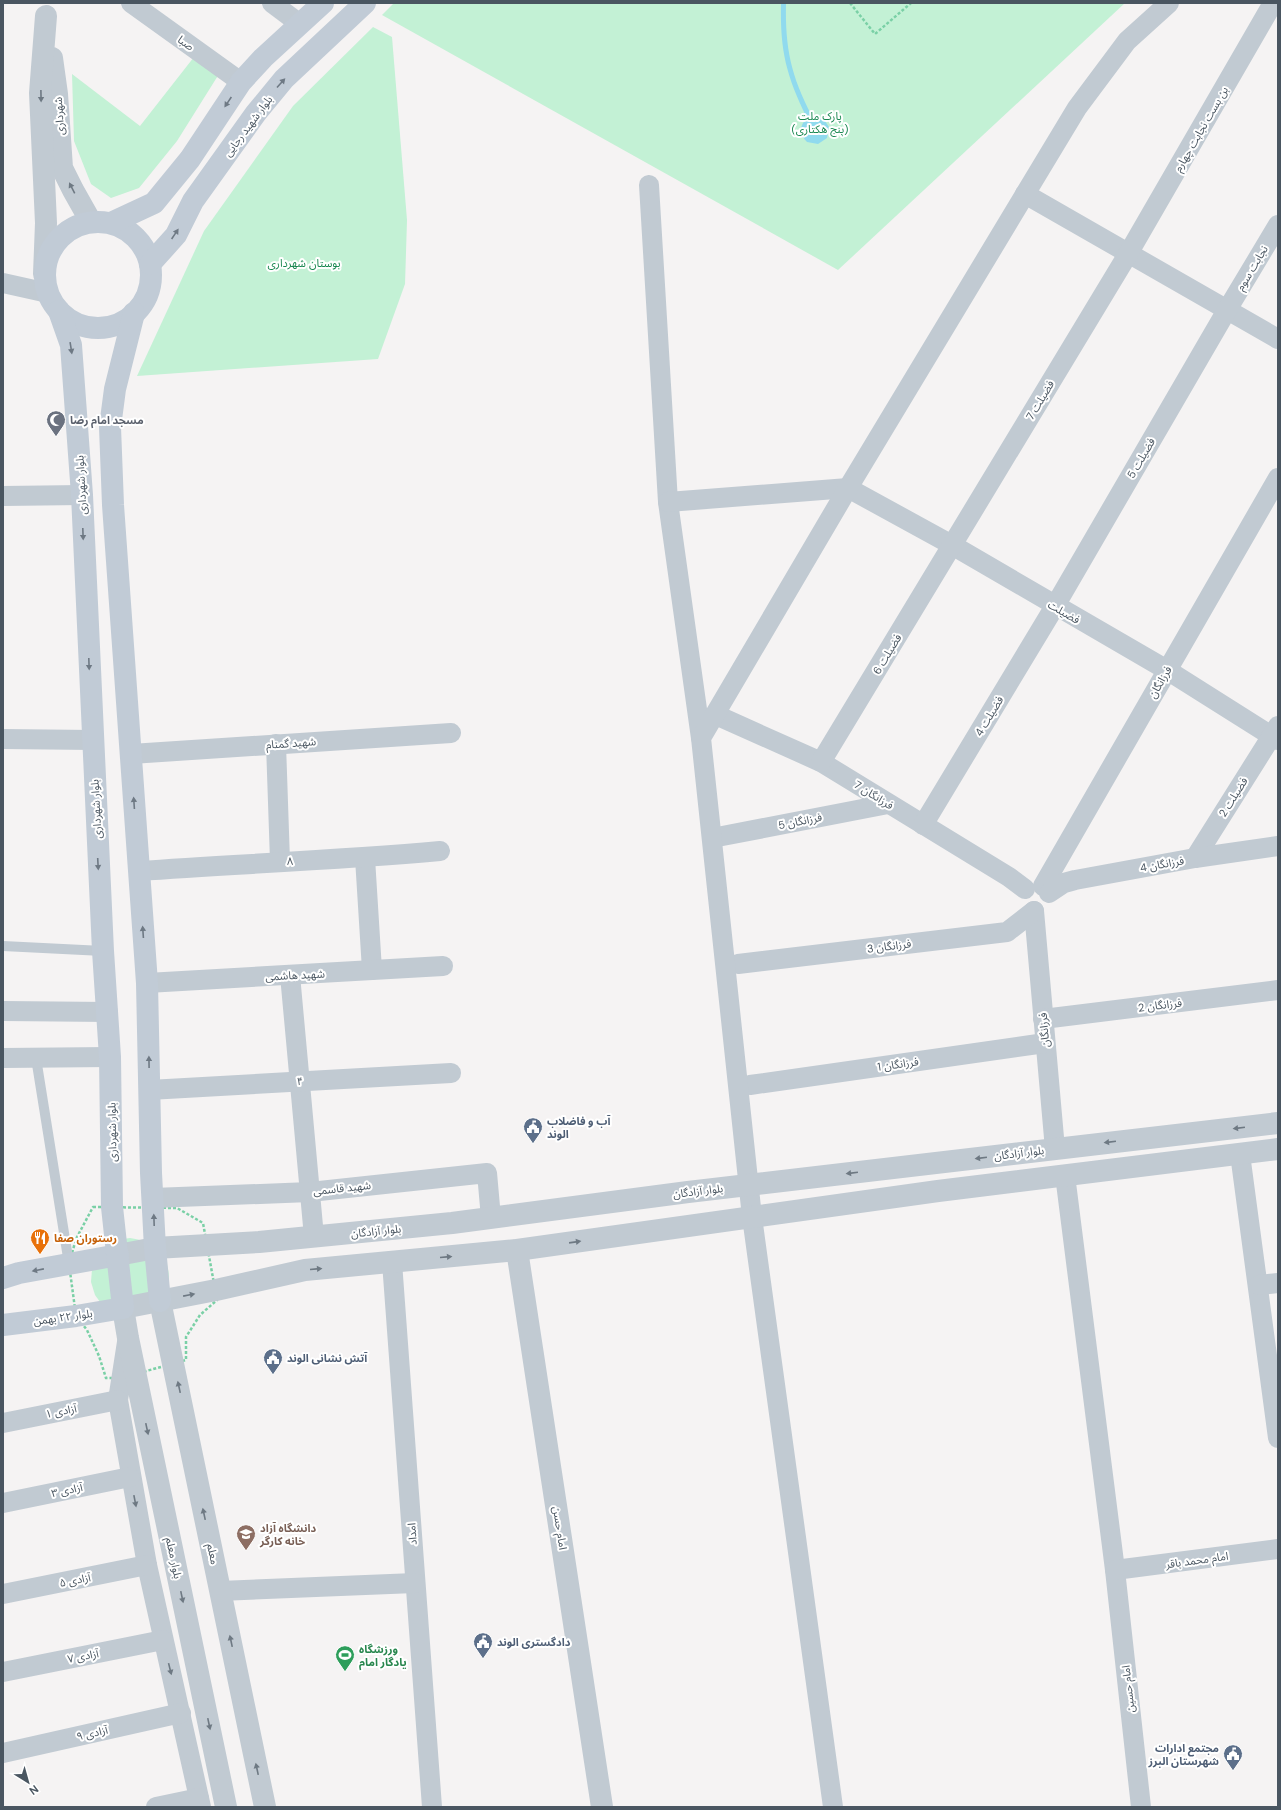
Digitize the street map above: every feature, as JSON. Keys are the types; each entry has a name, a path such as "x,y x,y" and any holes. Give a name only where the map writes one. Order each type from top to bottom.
{"main road":[{"path":"101,222 128,231 142,246 150,264 150,282 145,299 134,313 115,324 104,327 88,327 72,322 59,311 46,284 48,256 58,239 73,228 101,222 154,203 190,160 241,82 263,58 323,3"},
{"name":"بلوار شهید رجایی","path":"150,264 176,235 193,201 256,113 284,79 365,3"},
{"name":"بلوار شهرداری","path":"59,311 71,345 82,495 92,740 110,1057 112,1207 123,1308"},
{"path":"134,313 115,389 110,427 113,505 147,983 149,1090 155,1248 160,1301"},
{"path":"3,1278 69,1264 118,1256"},
{"name":"بلوار ۲۲ بهمن","path":"3,1325 76,1316 123,1308"}],"street":[{"name":"صبا","path":"131,3 241,82"},
{"path":"272,3 300,24"},
{"path":"701,738 716,715 848,488 1077,108 1127,41 1169,3"},
{"name":"بن بست نجابت چهارم","path":"1128,254 1273,3"},
{"path":"3,283 46,284 46,223 40,93 47,9"},
{"name":"شهرداری","path":"47,9 57,94 62,168 101,222"},
{"path":"649,184 668,502 701,738 752,1218 833,1807"},
{"path":"1025,194 1278,339"},
{"name":"نجابت سوم","path":"1227,310 1278,226"},
{"name":"فضیلت 7","path":"952,545 1128,254"},
{"name":"فضیلت 5","path":"1055,606 1227,310"},
{"name":"فرزانگان","path":"1039,889 1278,478"},
{"path":"668,502 848,488"},
{"name":"فضیلت","path":"848,488 952,545 1276,734"},
{"path":"3,496 82,495"},
{"name":"فضیلت 6","path":"821,762 952,545"},
{"name":"فضیلت 4","path":"923,825 1055,606"},
{"name":"فرزانگان 7","path":"716,715 821,762 1009,877 1039,889"},
{"name":"شهید گمنام","path":"131,754 451,733"},
{"name":"فضیلت 2","path":"1195,858 1276,734"},
{"path":"3,739 92,740"},
{"path":"276,744 280,861"},
{"name":"فرزانگان 5","path":"712,838 888,804"},
{"name":"فرزانگان 4","path":"1039,889 1195,858 1278,846"},
{"name":"۸","path":"139,871 280,861 365,858 440,851"},
{"path":"365,858 372,970"},
{"path":"1034,911 1026,907 1022,898 1039,889"},
{"name":"فرزانگان","path":"1034,911 1055,1149"},
{"name":"فرزانگان 3","path":"738,964 1007,932 1022,922 1034,911"},
{"name":"شهید هاشمی","path":"147,983 444,966"},
{"path":"290,975 314,1238"},
{"name":"فرزانگان 2","path":"1043,1020 1278,990"},
{"path":"3,1011 108,1012"},
{"name":"فرزانگان 1","path":"750,1085 1045,1043"},
{"path":"3,1058 110,1057"},
{"name":"۴","path":"149,1090 451,1073"},
{"name":"بلوار آزادگان","path":"118,1256 155,1248 314,1238 491,1218 748,1185 1278,1123"},
{"path":"123,1308 305,1270 517,1250 1065,1175 1278,1149"},
{"path":"1240,1154 1268,1284 1278,1438"},
{"name":"شهید قاسمی","path":"153,1198 310,1192 487,1173 491,1218"},
{"name":"امام حسین","path":"1065,1175 1115,1570 1141,1807"},
{"name":"امام حسن","path":"517,1250 602,1807"},
{"name":"امداد","path":"392,1262 432,1807"},
{"name":"معلم","path":"160,1301 265,1807"},
{"name":"بلوار معلم","path":"123,1308 226,1807"},
{"path":"128,1338 118,1400 130,1477 147,1566 200,1802 156,1807"},
{"name":"آزادی ۱","path":"3,1423 118,1400"},
{"name":"آزادی ۳","path":"3,1503 130,1477"},
{"name":"امام محمد باقر","path":"1115,1570 1278,1549"},
{"name":"آزادی ۵","path":"3,1594 147,1566"},
{"path":"220,1590 415,1584"},
{"name":"آزادی ۷","path":"3,1672 163,1640"},
{"name":"آزادی ۹","path":"3,1753 181,1713"}],"lane":[{"path":"3,946 103,951"},
{"path":"36,1058 69,1264"}],"path":[{"path":"850,3 875,34 910,3"}],"green space":[{"name":"پارک ملت (پنج هکتاری)","path":"394,3 1125,3 838,270 382,15"},
{"name":"بوستان شهرداری","path":"373,27 392,37 407,220 405,284 378,359 137,376 204,231 293,106"},
{"path":"194,57 219,74 177,141 139,188 111,198 91,184 74,141 72,74 140,126"},
{"path":"130,1238 149,1244 162,1255 168,1270 168,1290 103,1306 95,1295 91,1282 92,1269 117,1240"}],"water":[{"path":"781,3 786,3 788,48 794,75 799,88 812,116 823,118 829,127 827,138 818,144 807,142 801,133 802,124 807,118 789,75 783,49"}],"place":[{"name":"مسجد امام رضا","path":"56,437"},
{"name":"آب و فاضلاب الوند","path":"533,1144"},
{"name":"رستوران صفا","path":"40,1255"},
{"name":"آتش نشانی الوند","path":"273,1375"},
{"name":"دانشگاه آزاد خانه کارگر","path":"246,1551"},
{"name":"دادگستری الوند","path":"483,1659"},
{"name":"ورزشگاه یادگار امام","path":"345,1672"},
{"name":"مجتمع ادارات شهرستان البرز","path":"1233,1771"}]}
